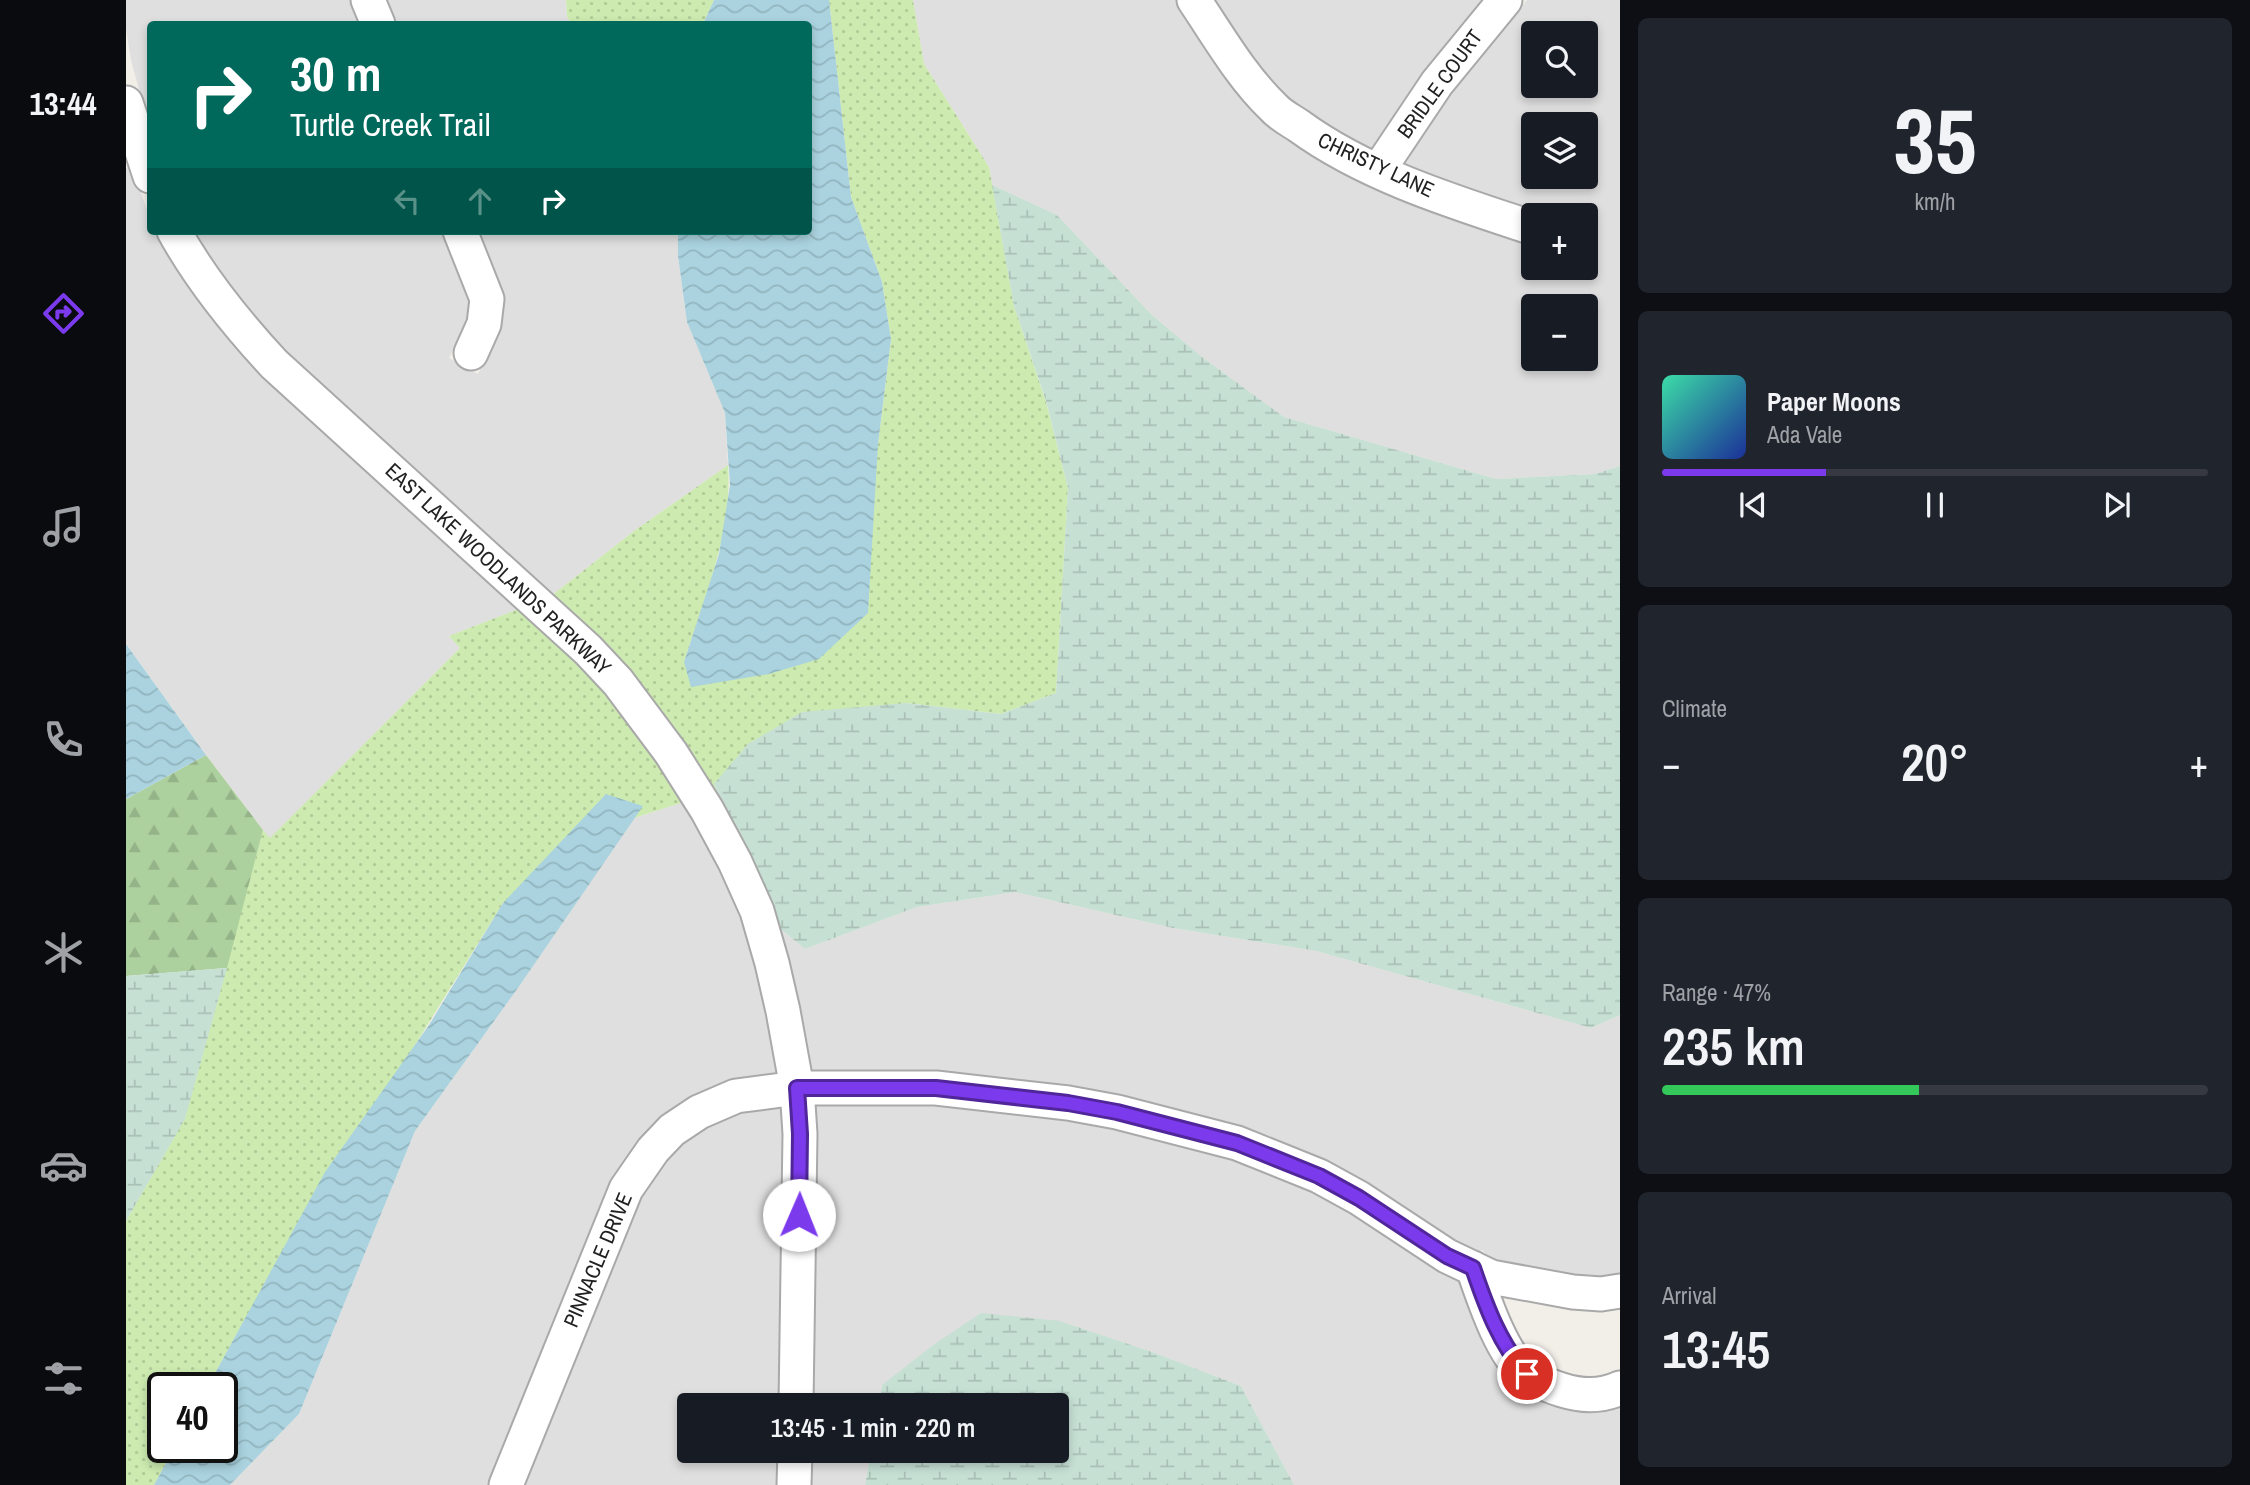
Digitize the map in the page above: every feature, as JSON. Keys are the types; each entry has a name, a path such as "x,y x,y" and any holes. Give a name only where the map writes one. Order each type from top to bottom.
{"street":[{"path":"368,0 377,21"},
{"name":"CHRISTY LANE","path":"1194,0 1250,83 1275,110 1321,142 1378,171 1521,224"},
{"name":"BRIDLE COURT","path":"1378,171 1437,83 1505,0"},
{"path":"126,103 139,157"},
{"name":"EAST LAKE WOODLANDS PARKWAY","path":"176,235 214,293 274,364 588,650 645,717 707,810 735,862 757,911 783,1011 797,1088 800,1134 796,1393"},
{"path":"462,235 487,299 484,324 471,353"},
{"name":"PINNACLE DRIVE","path":"506,1485 626,1189 653,1150 672,1130 699,1112 736,1096 797,1088 936,1088 1057,1101 1117,1112 1237,1143 1319,1176 1359,1198 1447,1256 1491,1277 1564,1290 1601,1294 1620,1291"},
{"path":"1473,1268 1485,1304 1504,1344 1527,1374 1553,1387 1582,1394 1598,1395 1620,1388"},
{"path":"794,1485 795,1463"}],"shaded area":[{"path":"126,0 352,0 361,21 147,21 147,120 131,60 126,29"},
{"path":"385,0 566,0 570,21 394,21"},
{"path":"913,0 1176,0 1237,91 1383,192 1386,190 1521,239 1521,280 1598,280 1598,203 1521,203 1521,208 1403,164 1450,93 1527,0 1620,0 1620,466 1595,474 1496,479 1284,417 1202,357 1152,315 1057,215 992,185 989,167 924,64"},
{"path":"1212,0 1483,0 1424,73 1372,151 1328,129 1285,98 1262,74"},
{"path":"131,166 147,210 147,235 159,235 174,262 521,608 449,636 460,648 270,839 126,644 126,168"},
{"path":"194,235 446,235 471,299 468,318 449,358 478,374 498,332 502,303 478,235 678,235 678,256 687,322 725,413 728,465 634,531 551,596 284,353 226,285"},
{"path":"684,802 721,868 742,914 768,1013 778,1075 612,1179 489,1485 230,1485 299,1414 415,1131 520,985 634,818"},
{"path":"1015,892 1173,928 1316,951 1591,1028 1620,1015 1620,1275 1599,1278 1573,1276 1494,1262 1486,1258 1483,1250 1474,1252 1454,1242 1326,1163 810,1072 777,926 805,949 917,907"},
{"path":"936,1103 1067,1118 1234,1158 1314,1190 1461,1279 1471,1309 1599,1411 1620,1406 1620,1485 1294,1485 1241,1386 1060,1321 882,1385 881,1393 812,1393 814,1104"},
{"path":"782,1107 784,1133 780,1393 677,1393 677,1463 779,1463 778,1485 524,1485 640,1198 666,1161 684,1143 708,1126 742,1112"},
{"path":"811,1463 869,1463 865,1485 810,1485"}],"green space":[{"path":"566,0 714,0 704,21 570,21"},
{"path":"829,0 913,0 924,64 989,167 1014,306 1046,402 1068,488 1056,693 1001,714 906,703 714,784 717,791 714,792 551,596 634,531 728,465 722,540 684,662 878,444 891,339 882,282 851,197"},
{"path":"992,185 1057,215 1152,315 1202,357 1284,417 1496,479 1595,474 1620,466 1620,1015 1591,1028 1316,951 1173,928 1015,892 917,907 805,949 777,926 714,784 748,744 802,712 906,703 1001,714 1056,693 1068,488 1046,401 1014,306"},
{"path":"521,608 606,691 637,731 684,802 634,818 642,806 503,903 241,1326 216,1372 147,1372 147,1463 166,1463 154,1485 126,1485 126,1221 185,1118 263,830 270,838 460,648 449,636"},
{"path":"206,755 263,830 227,968 126,976 126,799"},
{"path":"227,968 185,1119 126,1221 126,976"},
{"path":"981,1313 1060,1321 1241,1386 1294,1485 865,1485 869,1463 1069,1463 1069,1393 881,1393 882,1385 936,1343"}],"water":[{"path":"714,0 829,0 851,197 882,282 891,339 878,444 868,613 819,659 769,674 691,687 684,662 719,554 730,485 725,413 687,322 678,256 678,235 812,235 812,21 704,21"},
{"path":"126,644 206,755 126,799"},
{"path":"606,794 643,806 520,985 415,1131 299,1414 230,1485 154,1485 166,1463 238,1463 238,1372 216,1372 325,1172 429,1025 503,903"}],"route":[{"path":"799,1215 800,1134 797,1088 936,1088 1068,1103 1117,1112 1237,1143 1319,1176 1359,1198 1447,1256 1473,1268 1485,1304 1504,1344 1527,1374"}]}
